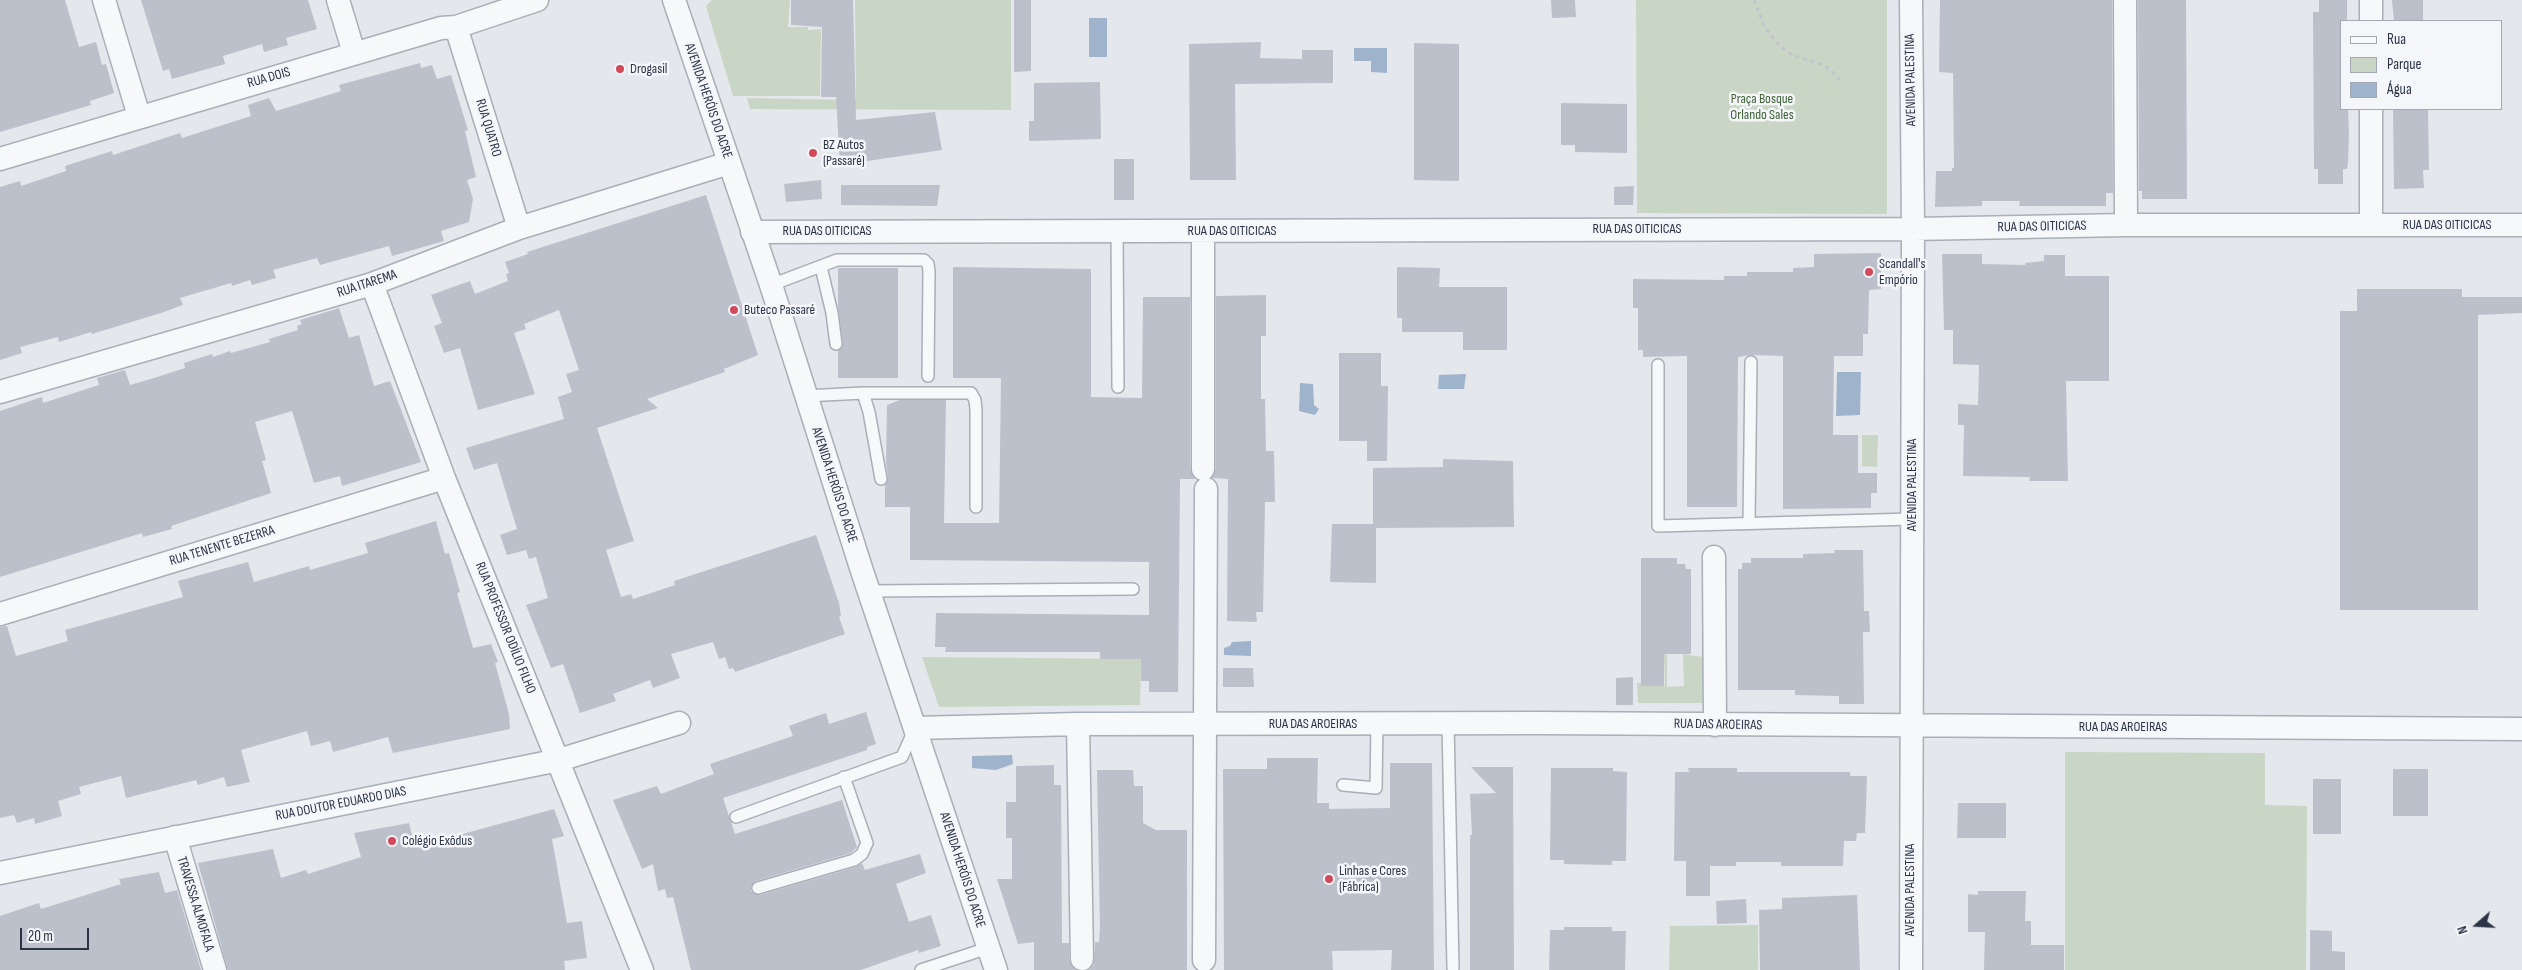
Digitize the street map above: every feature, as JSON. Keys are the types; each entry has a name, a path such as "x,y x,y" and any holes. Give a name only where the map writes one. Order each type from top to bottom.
{"street":[{"path":"104,0 139,116"},
{"path":"338,0 354,53"},
{"name":"RUA DOIS","path":"0,159 354,53 441,28 456,27 537,0"},
{"name":"AVENIDA HERÓIS DO ACRE","path":"674,0 770,285 868,591 996,970"},
{"name":"AVENIDA PALESTINA","path":"1910,970 1913,229 1911,0"},
{"path":"2125,0 2126,225"},
{"path":"2371,0 2371,20"},
{"name":"RUA QUATRO","path":"456,27 519,228"},
{"path":"2371,110 2371,225"},
{"name":"RUA ITAREMA","path":"0,392 372,284 519,228 729,163"},
{"name":"RUA DAS OITICICAS","path":"752,232 1913,229 2126,225 2522,225"},
{"path":"1202,231 1204,960"},
{"name":"RUA PROFESSOR ODÍLIO FILHO","path":"372,284 444,478 642,970"},
{"name":"RUA TENENTE BEZERRA","path":"0,614 444,478"},
{"path":"1714,557 1715,725"},
{"name":"RUA DOUTOR EDUARDO DIAS","path":"0,873 559,760 679,723"},
{"name":"RUA DAS AROEIRAS","path":"915,728 1078,724 1448,723 2522,729"},
{"path":"1078,724 1082,959"},
{"name":"TRAVESSA ALMOFALA","path":"175,837 215,970"}],"lane":[{"path":"1117,231 1118,387"},
{"path":"770,285 844,260 924,260 928,264 928,376"},
{"path":"821,267 832,312 836,344"},
{"path":"1749,523 1751,362"},
{"path":"1658,365 1658,526 1912,519"},
{"path":"806,396 863,392 971,393 975,400 976,410 976,507"},
{"path":"863,392 869,412 881,479"},
{"path":"868,591 1133,589"},
{"path":"1343,785 1376,788 1377,723"},
{"path":"1448,723 1453,968"},
{"path":"736,816 902,757 915,728"},
{"path":"758,888 854,860 862,854 867,843 844,777"},
{"path":"921,970 988,948"}],"path":[{"path":"1754,0 1765,28 1781,47 1792,56 1824,65 1836,75 1841,84"}],"green space":[{"path":"712,0 790,0 788,27 808,27 808,30 821,29 820,96 733,96 706,6"},
{"path":"855,0 1011,0 1011,110 750,109 747,98 856,100"},
{"name":"Praça Bosque Orlando Sales","path":"1636,0 1887,0 1887,214 1637,213"},
{"path":"1862,435 1878,435 1877,467 1862,466"},
{"path":"1664,654 1667,655 1667,687 1684,686 1683,654 1703,657 1703,703 1638,703 1637,683 1641,683 1641,686 1665,686"},
{"path":"922,657 1141,659 1140,705 939,707"},
{"path":"2065,752 2265,753 2265,805 2307,806 2306,970 2065,970"},
{"path":"1758,925 1758,970 1669,970 1670,926"}],"water":[{"path":"1089,18 1107,18 1107,57 1089,57"},
{"path":"1354,48 1387,48 1387,73 1371,72 1371,61 1354,61"},
{"path":"1837,372 1861,372 1860,415 1836,416"},
{"path":"1466,374 1464,389 1438,389 1439,375"},
{"path":"1300,383 1313,384 1314,405 1319,409 1315,415 1299,411"},
{"path":"1251,641 1251,656 1224,655 1224,648 1230,646 1232,642"},
{"path":"1012,755 1013,764 996,770 972,768 972,756"}],"building":[{"path":"0,0 65,0 79,47 96,42 102,65 106,64 114,93 90,101 91,105 0,132"},
{"path":"141,0 308,0 317,29 286,38 288,45 264,52 262,44 223,56 225,64 172,79 169,69 163,71"},
{"path":"791,0 853,0 856,120 935,112 942,150 840,165 836,97 821,97 822,27 791,25"},
{"path":"1014,0 1031,0 1031,71 1014,72"},
{"path":"1551,0 1575,0 1576,17 1552,18"},
{"path":"1940,0 2112,0 2113,193 2106,193 2106,206 2019,206 2020,201 1982,201 1982,206 1935,207 1936,171 1952,171 1952,168 1954,168 1953,73 1939,72"},
{"path":"2138,0 2186,0 2187,199 2142,199 2142,191 2139,191"},
{"path":"2319,0 2347,0 2347,20 2340,20 2340,110 2348,110 2349,134 2348,162 2347,169 2343,169 2343,184 2318,184 2318,169 2314,169 2313,12 2319,12"},
{"path":"2392,0 2423,0 2423,20 2394,20"},
{"path":"1261,42 1260,58 1302,59 1302,50 1333,50 1333,83 1235,84 1236,180 1190,180 1189,44"},
{"path":"1414,43 1459,44 1459,181 1414,180"},
{"path":"420,63 421,68 432,65 437,79 451,75 468,130 465,131 476,177 467,180 473,199 469,222 441,231 444,241 392,256 389,246 320,265 317,258 273,270 276,278 252,285 250,280 232,286 231,283 180,298 183,305 161,313 59,342 58,337 20,347 22,353 0,360 0,187 20,181 21,186 66,171 65,166 112,151 113,155 180,133 182,138 251,116 248,105 269,98 276,111 341,91 339,85"},
{"path":"1100,82 1101,139 1029,141 1029,121 1034,121 1034,83"},
{"path":"1561,103 1627,104 1627,153 1575,152 1575,145 1561,145"},
{"path":"2393,110 2428,110 2429,170 2423,170 2424,188 2394,189"},
{"path":"1114,159 1134,159 1134,200 1114,200"},
{"path":"821,180 822,199 786,202 784,184"},
{"path":"841,185 940,185 937,206 841,205"},
{"path":"1634,186 1633,205 1614,205 1614,187"},
{"path":"706,195 758,355 724,369 725,372 647,399 658,408 597,428 634,541 606,550 621,597 631,594 633,599 675,585 674,581 816,535 839,603 841,616 839,617 845,634 735,672 733,668 729,669 725,657 719,659 713,642 671,654 680,678 653,688 650,680 613,694 616,701 580,713 563,664 551,668 526,605 548,598 536,557 529,559 526,550 507,555 500,535 517,529 497,463 474,470 466,448 564,419 558,397 572,392 566,374 579,370 559,310 524,324 526,329 514,333 535,394 478,410 460,348 444,353 434,326 442,323 431,295 470,281 475,294 508,281 506,274 509,273 505,262 528,254 527,252"},
{"path":"1881,253 1881,289 1869,290 1868,334 1863,334 1863,356 1834,356 1833,435 1858,435 1858,473 1877,473 1877,493 1871,493 1871,508 1783,509 1783,356 1751,355 1738,357 1737,507 1687,507 1687,356 1643,357 1643,350 1638,350 1638,308 1633,308 1633,279 1724,280 1724,276 1747,276 1747,272 1793,272 1793,268 1814,267 1814,254"},
{"path":"1942,254 1982,254 1982,264 2025,265 2025,263 2044,261 2044,255 2065,255 2065,276 2109,276 2109,381 2066,381 2068,481 2029,481 2030,477 1963,476 1964,425 1958,425 1958,404 1978,405 1979,365 1953,364 1953,330 1944,330"},
{"path":"953,267 1091,269 1091,397 1142,398 1143,297 1190,297 1190,469 1195,479 1180,479 1178,692 1149,692 1149,681 1141,681 1141,659 1100,659 1100,652 945,652 946,647 935,647 936,613 1149,615 1149,562 910,560 910,507 885,507 885,485 888,478 886,463 887,405 900,400 946,400 944,523 999,523 1001,378 953,378"},
{"path":"1397,267 1440,268 1439,287 1507,287 1507,350 1463,350 1463,332 1402,332 1402,318 1397,318"},
{"path":"838,268 898,268 898,378 838,378 838,351 843,344 838,306"},
{"path":"2357,289 2462,289 2462,297 2522,297 2522,313 2478,315 2478,610 2340,610 2340,311 2357,311"},
{"path":"1266,295 1266,336 1261,336 1261,399 1265,399 1266,451 1274,451 1275,502 1265,502 1263,612 1256,612 1257,622 1227,621 1228,479 1212,478 1216,469 1216,296"},
{"path":"339,308 349,338 359,335 374,386 390,381 421,462 342,486 340,476 314,483 292,411 255,422 266,460 262,461 271,493 171,526 172,529 143,537 142,533 0,577 0,411 42,397 43,403 99,385 97,378 125,370 130,385 154,378 185,368 184,363 212,354 213,357 270,342 269,339 298,330 297,326 302,324 300,320"},
{"path":"1339,353 1381,353 1381,386 1388,386 1387,461 1367,461 1367,441 1339,441"},
{"path":"1443,459 1513,461 1514,527 1376,528 1376,583 1330,582 1332,524 1373,524 1373,468 1443,467"},
{"path":"436,521 445,554 449,553 460,592 457,593 473,648 491,644 498,662 495,663 509,714 510,729 393,753 388,737 333,752 330,741 311,746 307,731 241,750 250,782 227,787 224,777 198,785 196,780 126,798 121,776 79,787 81,794 58,801 62,816 35,824 34,818 17,823 14,815 0,818 0,627 7,626 16,656 68,641 65,630 183,597 178,581 248,562 254,582 309,566 310,570 368,553 365,543"},
{"path":"1834,550 1863,550 1864,611 1869,611 1870,632 1863,632 1864,704 1839,704 1839,696 1795,695 1795,690 1738,690 1738,569 1742,569 1742,563 1751,563 1751,558 1803,558 1803,554 1835,553"},
{"path":"1641,558 1677,558 1677,564 1685,564 1686,569 1691,569 1691,654 1664,654 1664,686 1641,686"},
{"path":"1223,668 1253,668 1254,687 1223,687"},
{"path":"1633,677 1633,705 1616,705 1616,678"},
{"path":"866,712 876,744 867,747 867,750 723,798 735,834 842,800 857,847 851,853 756,881 751,886 751,891 756,895 760,895 856,867 862,863 865,870 920,854 926,873 896,884 909,922 931,915 941,946 919,953 918,950 861,970 691,970 673,897 667,898 665,889 658,891 653,864 642,869 613,800 657,786 661,794 714,774 710,764 793,736 789,726 805,720 826,713 829,724"},
{"path":"1267,758 1318,758 1317,803 1329,803 1329,809 1390,808 1390,763 1432,763 1434,970 1391,970 1392,950 1332,951 1333,970 1224,970 1223,769 1267,769"},
{"path":"1054,765 1054,785 1061,785 1062,943 1069,943 1069,960 1075,970 1034,970 1034,942 1018,944 997,879 1012,879 1012,838 1006,838 1006,802 1016,802 1016,766"},
{"path":"1471,767 1513,767 1514,970 1470,970 1470,835 1472,835 1470,794 1496,793"},
{"path":"1551,768 1613,768 1613,771 1627,772 1626,861 1612,861 1612,865 1564,864 1564,860 1550,860"},
{"path":"1688,768 1737,768 1737,772 1850,772 1850,776 1867,776 1865,833 1857,833 1856,841 1844,841 1843,866 1781,866 1781,862 1736,862 1736,866 1710,866 1710,896 1686,896 1686,861 1674,861 1675,772 1689,772"},
{"path":"2393,769 2428,769 2428,816 2393,816"},
{"path":"1097,770 1133,770 1134,786 1143,786 1143,823 1156,830 1187,830 1187,970 1089,970 1094,965 1095,942 1099,942 1100,928"},
{"path":"2313,779 2341,779 2341,834 2313,834"},
{"path":"1958,803 2006,803 2006,838 1957,838"},
{"path":"554,809 564,836 552,839 567,923 582,921 587,958 564,961 565,970 228,970 198,863 273,849 281,878 306,870 308,874 361,857 354,833 409,823 415,847"},
{"path":"159,872 165,893 177,890 201,970 0,970 0,916 39,903 41,909 121,884 119,879"},
{"path":"1978,891 2026,891 2025,921 2031,921 2031,945 2064,945 2064,970 1984,970 1985,932 1968,932 1968,894 1978,895"},
{"path":"1857,895 1860,970 1760,970 1759,910 1782,909 1782,898"},
{"path":"1746,899 1747,923 1717,924 1716,901"},
{"path":"1564,927 1612,927 1612,931 1626,931 1625,970 1549,970 1550,930 1564,930"},
{"path":"2310,930 2332,931 2332,951 2345,952 2345,970 2310,970"}],"place":[{"name":"Drogasil","path":"620,69"},
{"name":"BZ Autos (Passaré)","path":"813,153"},
{"name":"Scandall's Empório","path":"1869,272"},
{"name":"Buteco Passaré","path":"734,310"},
{"name":"Colégio Exôdus","path":"392,841"},
{"name":"Linhas e Cores (Fábrica)","path":"1329,879"}]}
